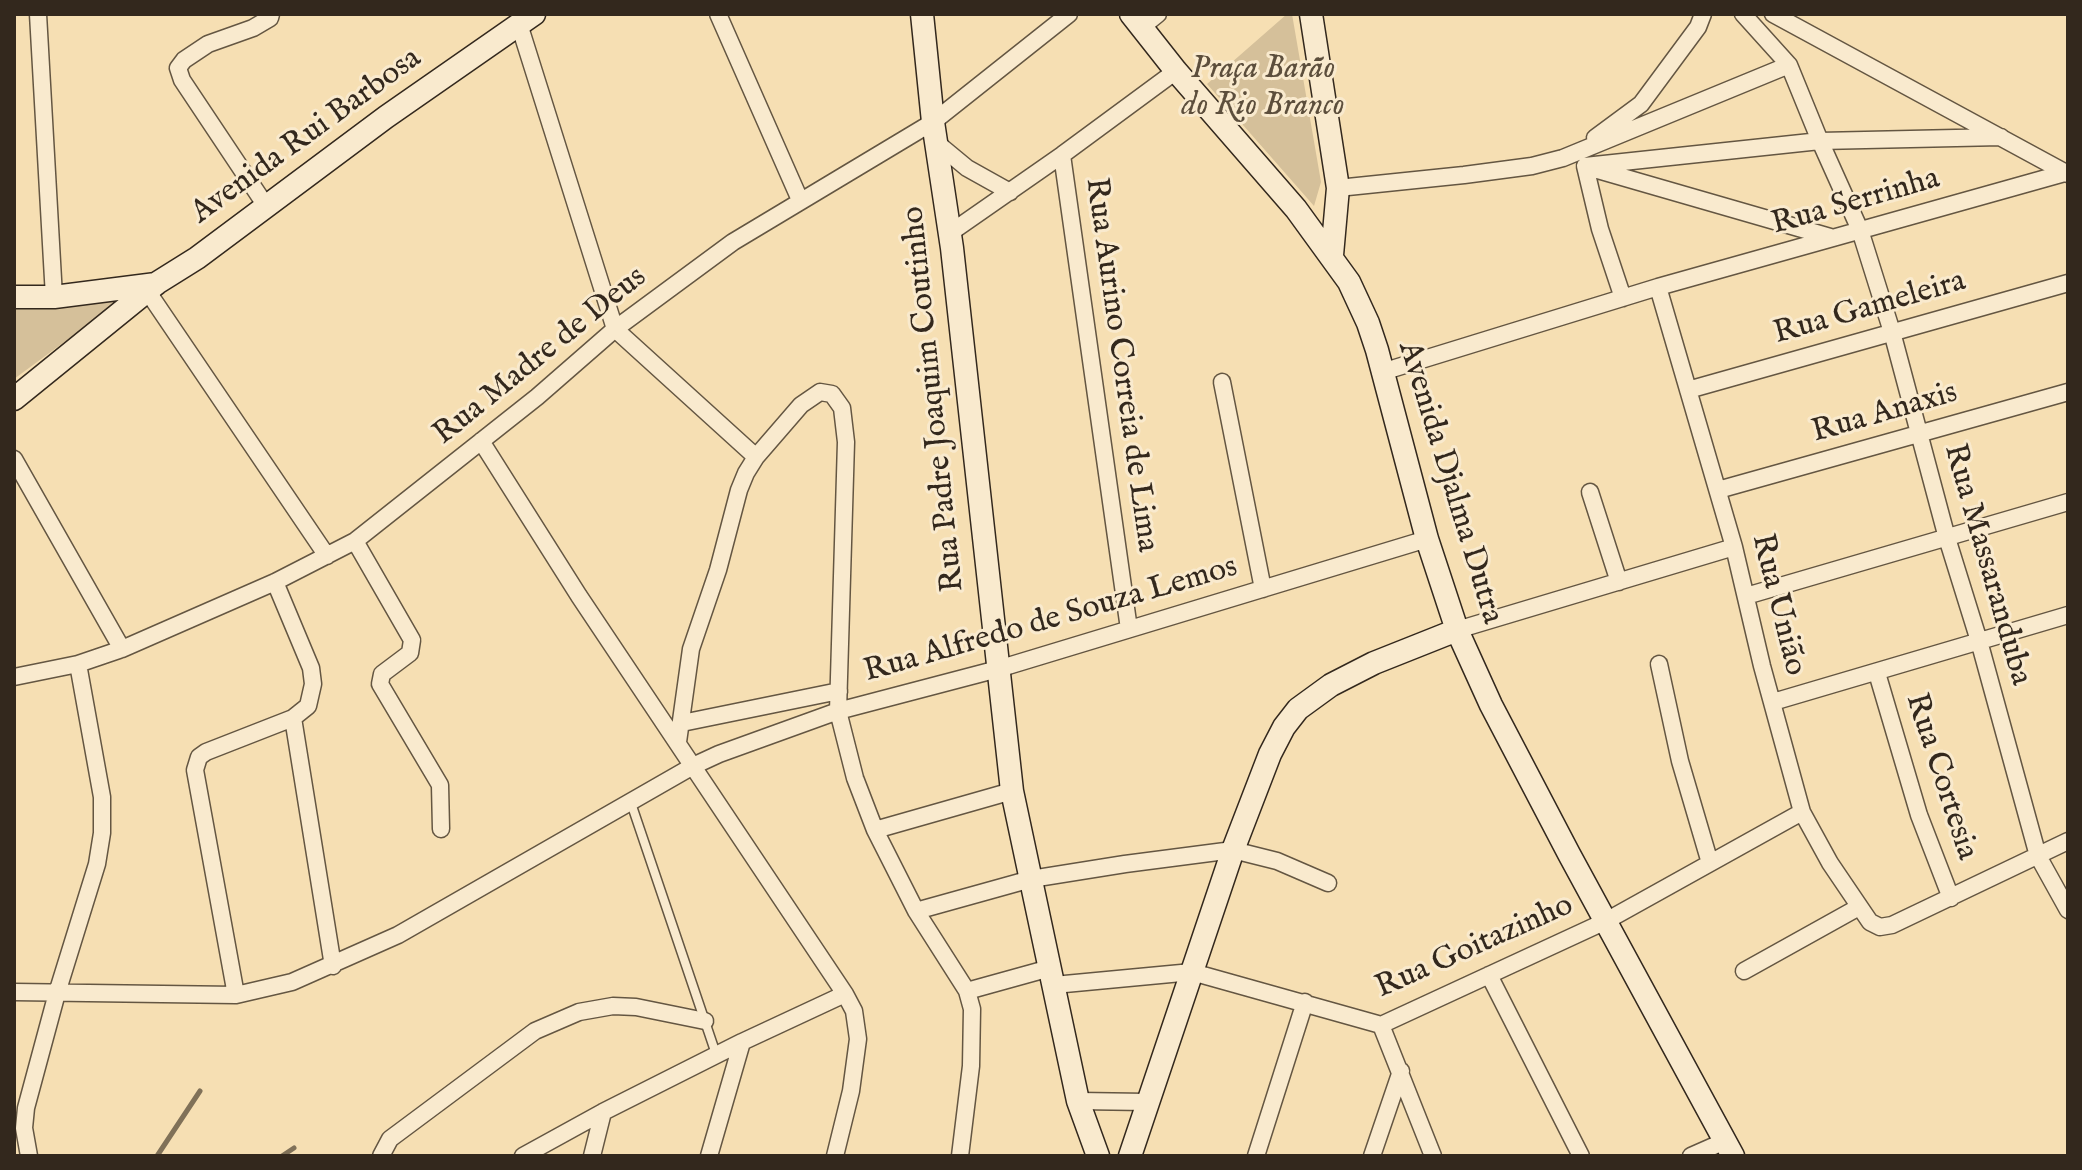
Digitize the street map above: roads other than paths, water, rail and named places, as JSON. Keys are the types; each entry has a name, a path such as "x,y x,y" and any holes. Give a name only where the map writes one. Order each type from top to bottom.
{"street":[{"path":"38,14 54,297"},
{"path":"266,206 182,80 178,68 184,60 208,44 253,28 270,18 271,14"},
{"path":"718,14 800,200"},
{"name":"Rua Padre Joaquim Coutinho","path":"922,14 950,233 1012,791 1078,1101 1098,1156"},
{"name":"Rua Madre de Deus","path":"14,677 78,664 122,649 275,582 355,541 615,329 733,242 800,200 936,133 1069,14"},
{"path":"1311,14 1338,188 1332,255"},
{"path":"1563,158 1641,104 1698,27 1703,14"},
{"name":"Rua Massaranduba","path":"1743,14 1789,65 1860,230 1892,332 2038,856 2068,910"},
{"path":"1773,14 2068,172"},
{"name":"Avenida Djalma Dutra","path":"1144,18 1176,71 1296,209 1349,282 1368,323 1427,539 1457,630 1491,705 1729,1149"},
{"path":"527,19 615,329 756,457"},
{"name":"Avenida Rui Barbosa","path":"14,399 152,288 386,117 527,19"},
{"path":"1338,188 1532,166 1563,158 1789,65"},
{"path":"950,233 1176,71"},
{"path":"936,133 967,168 1010,192"},
{"path":"1585,166 1820,141 2001,137"},
{"name":"Rua Aurino Correia de Lima","path":"1062,155 1129,629"},
{"path":"1563,158 1833,238"},
{"path":"1585,166 1600,229 1623,298"},
{"name":"Rua Serrinha","path":"1382,372 1658,287 2068,172"},
{"name":"Rua Gameleira","path":"1688,390 2068,283"},
{"name":"Rua União","path":"1658,287 1734,547 1802,812 1830,863 1870,922 1880,927 1892,925 1951,898"},
{"path":"14,297 54,297 152,288 327,556"},
{"path":"1222,382 1263,589"},
{"path":"678,742 686,669 718,570 739,490 756,457 801,405 813,395 825,391 838,399 842,408 846,442 838,711 855,778 875,830 916,911 967,991 972,1009 973,1036 960,1156"},
{"name":"Rua Anaxis","path":"1718,490 2068,392"},
{"path":"481,441 579,596 854,1011 858,1039 851,1091 835,1156"},
{"path":"14,459 122,649"},
{"path":"1590,492 1619,582"},
{"path":"1746,596 2068,502"},
{"name":"Rua Alfredo de Souza Lemos","path":"14,992 236,995 292,982 398,935 719,754 838,711 998,669 1427,539"},
{"path":"355,541 412,640 410,653 382,674 380,684 440,785 441,829"},
{"path":"1130,1156 1233,850 1270,754 1298,709 1331,685 1363,669 1457,630 1734,547"},
{"path":"236,995 195,779 196,763 206,752 293,718 308,706 311,668 275,582"},
{"path":"1773,702 2068,615"},
{"path":"29,1156 24,1128 26,1108 97,864 102,833 102,797 78,664"},
{"path":"1659,664 1680,761 1710,863"},
{"name":"Rua Cortesia","path":"1877,673 1919,815 1951,898"},
{"path":"682,723 839,691"},
{"path":"293,718 333,966"},
{"path":"875,830 1012,791"},
{"name":"Rua Goitazinho","path":"967,991 1052,976 1192,972 1381,1025 1606,921 1802,812"},
{"path":"1951,898 2068,841"},
{"path":"916,911 1031,879 1233,850 1277,861 1328,883"},
{"path":"1744,971 1859,907"},
{"path":"1489,975 1581,1156"},
{"path":"523,1156 716,1055 845,994"},
{"path":"1256,1156 1305,1002"},
{"path":"381,1156 390,1139 535,1031 579,1012 613,1006 636,1007 705,1021"},
{"path":"1381,1025 1433,1156"},
{"path":"709,1156 742,1042"},
{"path":"1372,1156 1401,1071"},
{"path":"1078,1101 1147,1102"},
{"path":"592,1156 603,1112"},
{"path":"1691,1156 1729,1149"}],"lane":[{"path":"631,803 716,1055"}],"waterway":[{"path":"157,1156 200,1091"},
{"path":"282,1156 294,1148"}],"park label":[{"name":"Praça Barão do Rio Branco","path":"1263,88"}]}
